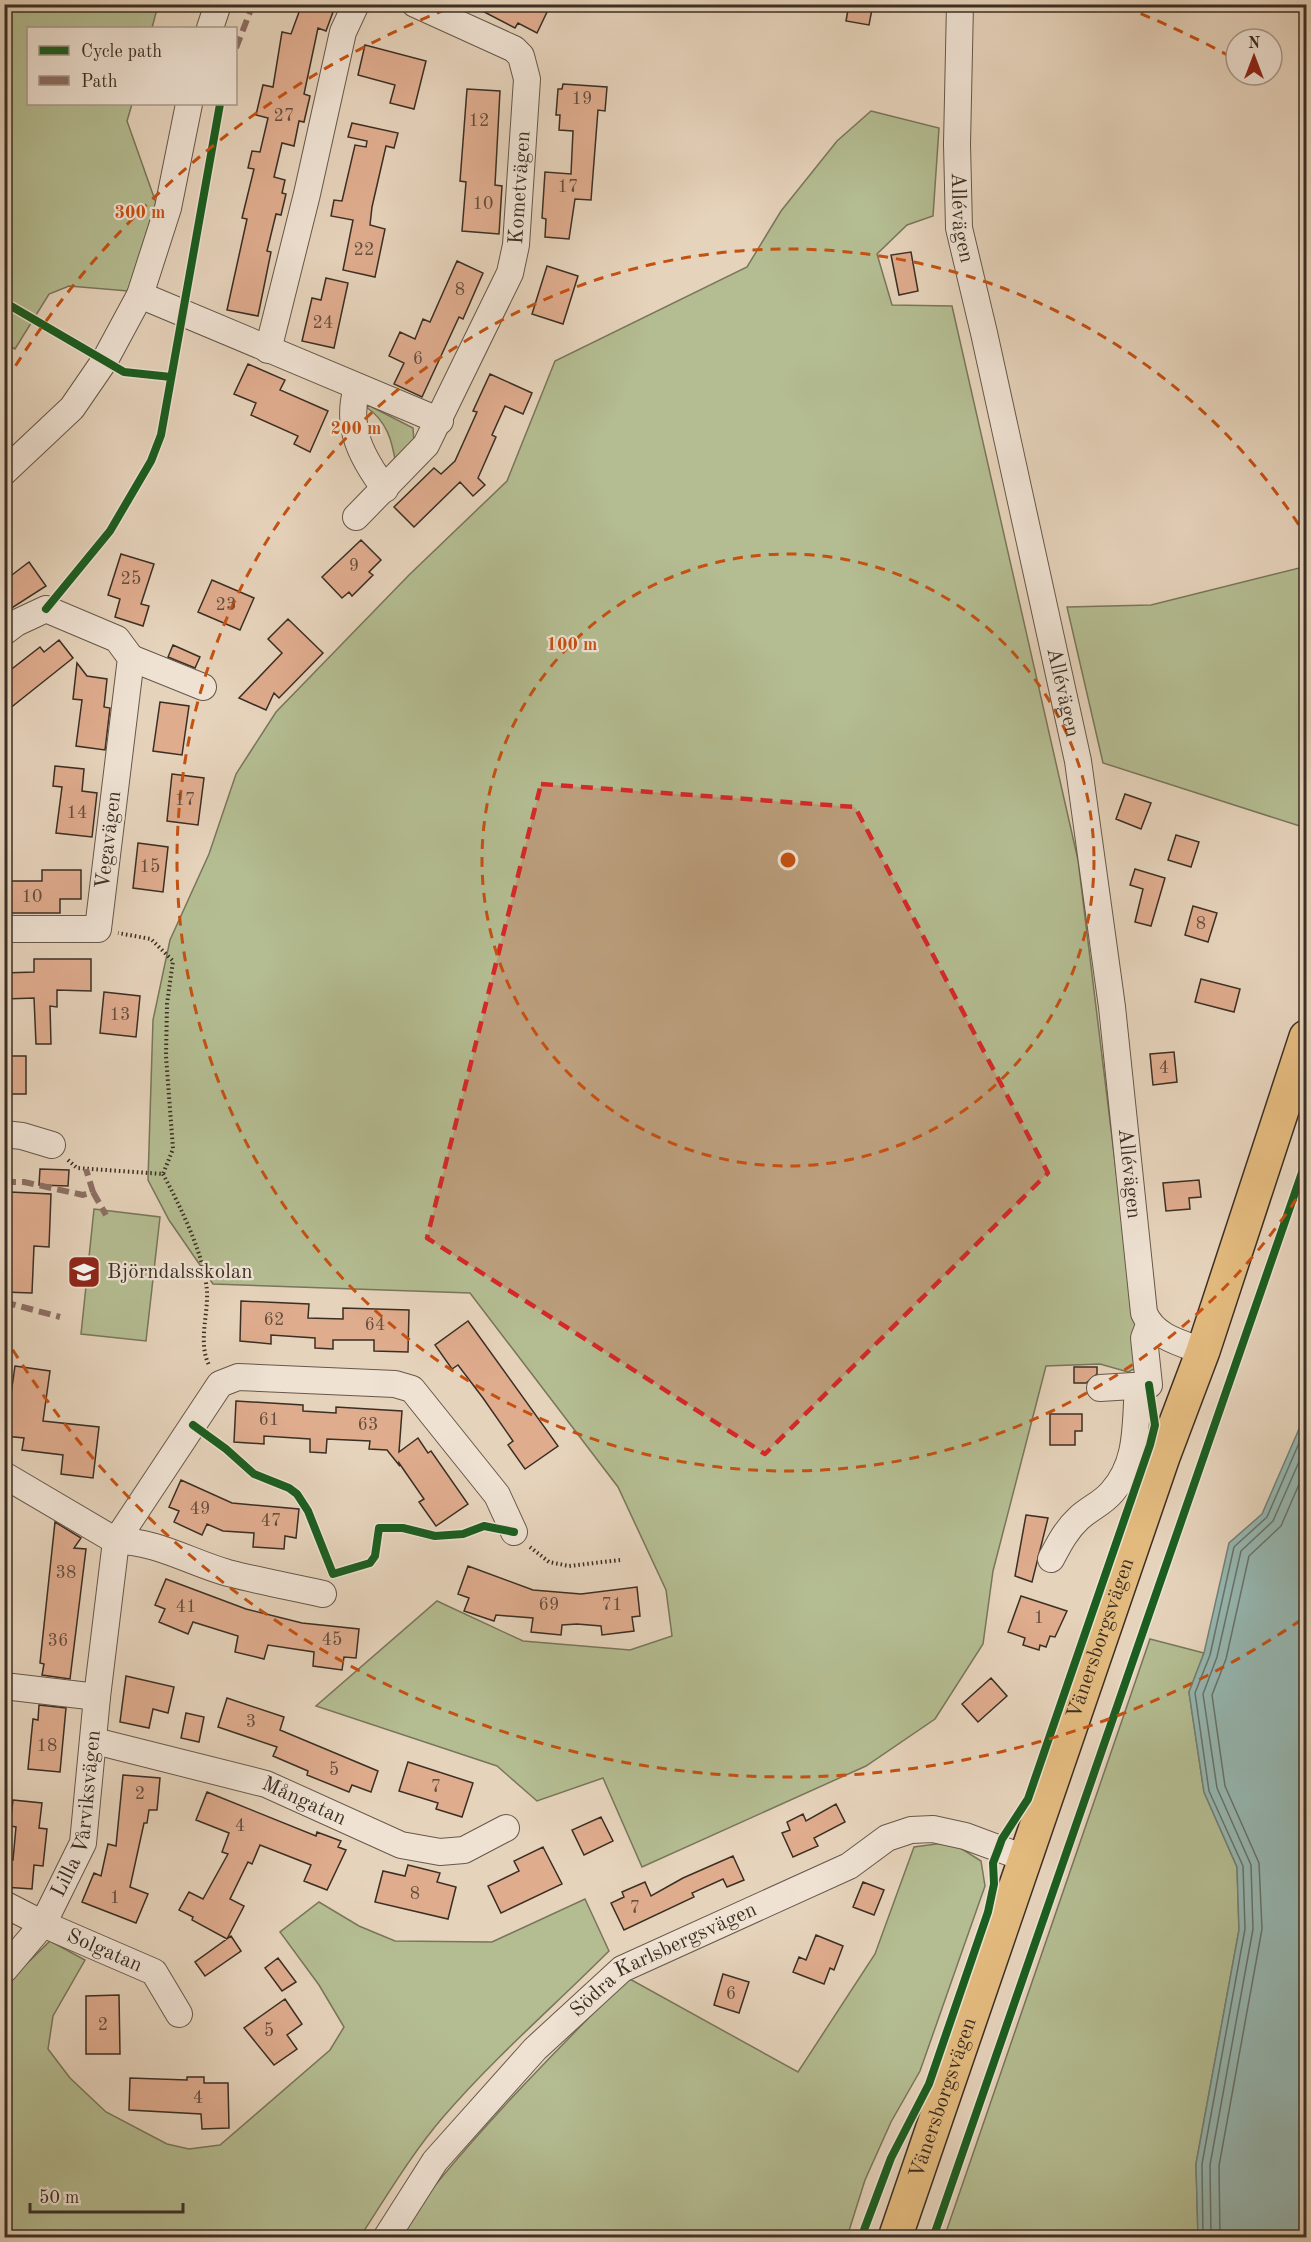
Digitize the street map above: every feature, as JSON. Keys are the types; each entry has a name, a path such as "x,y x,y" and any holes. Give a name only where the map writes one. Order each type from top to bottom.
{"main road":[{"name":"Vänersborgsvägen","path":"895,2238 1027,1859 1163,1457 1203,1351 1306,1037"}],"street":[{"path":"210,27 218,4"},
{"path":"268,350 307,194 343,32 356,4"},
{"name":"Kometvägen","path":"356,517 426,445 440,421 510,273 516,245 527,79 521,56 514,49 415,4"},
{"name":"Allévägen","path":"960,4 957,144 959,228 1078,760 1112,1007 1142,1301 1149,1325"},
{"path":"4,472 72,408 105,360 140,295 168,208 189,105"},
{"path":"140,295 440,421"},
{"path":"357,388 352,404 354,431 366,465 384,489"},
{"path":"4,632 16,623 46,609 117,639 131,658 203,687"},
{"name":"Vegavägen","path":"98,929 131,658"},
{"path":"4,929 98,929"},
{"path":"4,1134 22,1136 52,1145"},
{"path":"1100,1388 1149,1385 1144,1338 1149,1325 1156,1332 1203,1351"},
{"path":"219,1384 238,1377 395,1384 412,1389 497,1495 514,1532"},
{"name":"Lilla Vårviksvägen","path":"4,1970 43,1924 83,1844 95,1741 97,1697 116,1541 219,1384"},
{"path":"1051,1559 1063,1536 1080,1516 1113,1492 1127,1468 1134,1449 1138,1386"},
{"path":"4,1475 116,1541 136,1541 159,1546 226,1572 323,1594"},
{"name":"Lilla Vårviksvägen","path":"4,1686 97,1697"},
{"name":"Mångatan","path":"95,1741 266,1784 401,1845 440,1852 464,1850 506,1828"},
{"name":"Södra Karlsbergsvägen","path":"386,2238 435,2161 535,2049 621,1969 849,1866 887,1838 911,1830 933,1829 965,1836 1027,1859"},
{"name":"Lilla Vårviksvägen","path":"4,1904 43,1924"},
{"name":"Solgatan","path":"43,1924 154,1972 179,2014"}],"path":[{"path":"98,929 152,939 174,961 167,1004 166,1056 173,1149 163,1174 193,1240 207,1290 204,1355 219,1384"},
{"path":"52,1145 77,1168 163,1174"},
{"path":"514,1532 549,1562 569,1566 620,1560"}],"highlighted area":[{"path":"541,784 855,807 1048,1173 765,1454 427,1238"}],"green space":[{"path":"4,5 158,5 152,27 27,27 27,105 132,105 127,121 156,203 128,291 69,286 49,294 15,349 4,343"},
{"path":"871,111 939,128 933,216 907,225 877,254 892,305 952,306 1078,860 1140,1366 1128,1372 1100,1364 1046,1366 993,1571 983,1644 935,1719 866,1766 642,1867 603,1778 537,1801 497,1766 316,1706 437,1601 523,1641 630,1650 672,1636 666,1590 618,1487 470,1293 213,1284 169,1220 148,1180 153,1020 170,940 209,854 236,774 276,712 409,575 507,481 555,361 747,267 781,211 837,141"},
{"path":"370,406 413,428 414,442 396,465 393,447 384,425 366,407"},
{"path":"1299,568 1306,579 1306,828 1103,763 1067,607 1151,605"},
{"path":"94,1209 160,1217 146,1341 81,1334"},
{"path":"1150,1639 1204,1653 1189,1692 1204,1792 1237,1867 1239,1930 1196,2164 1198,2237 944,2238"},
{"path":"951,1842 981,1861 985,1886 920,2071 891,2122 865,2180 847,2237 394,2238 477,2136 628,1978 798,2072 875,1954 914,1847"},
{"path":"585,1899 609,1951 463,2094 410,2160 360,2237 5,2238 5,1985 50,1941 85,1960 53,2016 48,2049 70,2078 106,2112 167,2144 189,2149 220,2145 330,2050 344,2027 319,1985 280,1932 319,1902 359,1926 395,1941 492,1942"}],"water":[{"path":"1306,1413 1306,2237 1198,2237 1196,2164 1239,1930 1237,1867 1204,1792 1189,1692 1204,1653 1229,1543 1262,1514"}],"building":[{"path":"302,4 336,4 326,31 318,28 304,94 310,96 304,122 299,121 294,146 282,143 274,177 285,180 282,193 286,194 281,215 276,214 267,251 271,252 258,316 227,310 247,219 242,218 254,169 248,168 252,151 260,152 268,118 256,115 263,85 273,87 282,32 291,34"},
{"path":"469,4 531,4 547,12 537,33 518,23 515,28"},
{"path":"849,4 873,4 869,25 846,21"},
{"path":"365,45 426,61 414,109 390,103 395,85 358,75"},
{"path":"563,84 607,87 605,111 598,110 591,200 575,199 569,239 545,237 546,219 542,218 545,172 571,174 573,131 559,130 560,115 556,115 558,89 562,89"},
{"path":"467,89 500,91 495,185 502,186 499,234 462,231 466,182 460,181"},
{"path":"352,123 398,133 394,148 386,146 372,207 370,225 385,229 375,277 343,270 353,220 331,216 334,200 342,201 355,145 366,147 367,141 348,137"},
{"path":"911,252 918,291 899,295 891,255"},
{"path":"457,261 483,273 463,319 459,317 422,397 394,384 404,363 389,356 400,332 415,339 423,319 430,322"},
{"path":"547,266 578,276 563,324 532,314"},
{"path":"326,278 348,283 334,348 302,341 312,298 321,300"},
{"path":"248,364 285,380 280,390 328,411 310,452 294,444 298,436 251,415 256,403 234,394"},
{"path":"490,374 532,393 523,414 505,406 492,435 496,437 478,478 485,485 473,496 460,482 414,527 394,507 434,468 441,474 455,461 477,412 473,411"},
{"path":"361,540 381,560 369,572 373,575 352,596 349,592 342,598 322,577"},
{"path":"121,554 154,564 141,604 149,606 143,626 115,617 120,599 108,595"},
{"path":"29,562 46,586 4,613 4,581"},
{"path":"212,580 254,598 240,630 198,612"},
{"path":"288,619 323,653 279,698 274,693 266,710 239,698 282,653 268,639"},
{"path":"59,640 73,658 4,713 4,675 40,647 44,652"},
{"path":"173,645 200,657 195,668 168,657"},
{"path":"77,663 87,676 107,679 104,707 110,708 105,750 76,746 82,700 73,699"},
{"path":"160,702 189,706 182,755 153,751"},
{"path":"55,766 84,769 82,791 97,793 92,837 56,833 62,787 53,786"},
{"path":"172,774 204,778 198,825 167,821"},
{"path":"1125,794 1151,803 1141,829 1116,819"},
{"path":"1176,835 1199,842 1191,867 1168,860"},
{"path":"138,843 168,847 163,892 133,888"},
{"path":"1135,869 1165,878 1151,926 1135,922 1143,889 1130,885"},
{"path":"42,870 81,870 81,899 60,899 60,913 5,913 5,881 42,881"},
{"path":"1193,906 1217,913 1208,942 1185,935"},
{"path":"34,959 91,959 91,991 57,990 57,1007 50,1006 51,1044 36,1044 34,998 5,999 4,973 34,972"},
{"path":"1201,979 1240,989 1234,1012 1195,1002"},
{"path":"104,992 140,996 136,1037 100,1033"},
{"path":"1174,1052 1177,1082 1153,1085 1150,1054"},
{"path":"4,1056 26,1056 26,1094 4,1094"},
{"path":"40,1169 69,1170 68,1186 39,1185"},
{"path":"1199,1180 1201,1197 1189,1198 1190,1209 1166,1211 1163,1183"},
{"path":"10,1192 51,1194 49,1247 34,1246 32,1293 4,1292 4,1247"},
{"path":"241,1301 309,1304 308,1318 343,1319 343,1308 409,1310 408,1352 374,1351 374,1340 333,1340 333,1349 315,1348 315,1338 271,1335 271,1344 240,1341"},
{"path":"468,1321 558,1446 525,1469 508,1445 513,1441 483,1398 458,1365 452,1369 435,1345"},
{"path":"15,1366 50,1371 43,1421 99,1427 93,1478 61,1474 63,1455 22,1450 24,1438 5,1436"},
{"path":"1074,1367 1097,1367 1097,1374 1086,1383 1074,1383"},
{"path":"236,1401 303,1405 303,1411 336,1413 336,1407 402,1411 399,1452 418,1438 428,1453 431,1451 468,1504 436,1526 419,1502 424,1499 399,1463 399,1465 387,1450 369,1449 370,1441 327,1439 326,1453 310,1452 310,1439 264,1436 264,1444 234,1442"},
{"path":"1050,1414 1082,1414 1082,1431 1075,1431 1075,1445 1050,1445"},
{"path":"181,1480 232,1503 299,1509 296,1538 285,1536 284,1549 253,1547 254,1533 223,1531 207,1524 202,1535 174,1522 179,1511 169,1507"},
{"path":"1026,1515 1048,1518 1032,1582 1015,1576"},
{"path":"55,1522 81,1538 74,1548 86,1549 70,1679 42,1675 44,1664 40,1663"},
{"path":"468,1566 533,1590 581,1594 637,1587 640,1616 632,1617 634,1631 602,1635 601,1626 577,1624 562,1625 561,1635 531,1632 533,1618 496,1615 494,1621 464,1611 469,1598 458,1594"},
{"path":"166,1579 246,1609 302,1623 359,1629 356,1658 344,1657 342,1670 313,1666 314,1652 268,1645 264,1659 235,1652 238,1636 193,1622 188,1634 159,1622 165,1609 155,1605"},
{"path":"1021,1596 1067,1611 1055,1637 1050,1636 1046,1647 1040,1645 1039,1650 1023,1645 1025,1638 1008,1632"},
{"path":"126,1676 174,1687 168,1713 153,1709 149,1728 120,1722"},
{"path":"991,1678 1007,1696 978,1722 962,1704"},
{"path":"227,1698 284,1717 280,1730 378,1771 371,1792 352,1785 349,1792 307,1775 308,1771 273,1756 277,1747 218,1727"},
{"path":"39,1705 66,1708 60,1772 28,1769 33,1719 38,1720"},
{"path":"186,1713 204,1717 199,1742 181,1738"},
{"path":"408,1762 473,1783 462,1817 436,1809 438,1803 399,1791"},
{"path":"123,1775 160,1778 157,1810 149,1810 147,1823 144,1823 130,1887 148,1894 136,1923 82,1902 94,1873 101,1876 108,1844 116,1846"},
{"path":"207,1792 316,1836 317,1832 341,1841 338,1847 346,1850 327,1890 304,1881 311,1865 260,1845 252,1864 248,1862 230,1899 244,1906 227,1939 192,1920 193,1917 179,1910 189,1892 203,1899 228,1854 222,1852 229,1833 196,1820"},
{"path":"13,1800 42,1803 39,1828 47,1829 43,1866 34,1865 32,1889 4,1887 4,1860 13,1860 16,1827 10,1826"},
{"path":"836,1804 845,1822 814,1838 818,1846 793,1857 782,1833 790,1830 787,1822 803,1814 806,1821"},
{"path":"601,1817 613,1841 584,1855 572,1830"},
{"path":"543,1847 562,1884 501,1913 488,1886 519,1871 514,1861"},
{"path":"733,1856 744,1880 727,1887 723,1879 692,1893 694,1897 624,1930 611,1903 624,1897 622,1892 645,1882 651,1896 683,1878"},
{"path":"408,1865 440,1873 437,1882 456,1887 448,1919 375,1902 383,1871 405,1876"},
{"path":"863,1882 884,1890 874,1915 853,1907"},
{"path":"816,1935 843,1946 834,1970 830,1968 824,1984 793,1972 799,1957 806,1960"},
{"path":"231,1936 241,1951 205,1976 195,1962"},
{"path":"278,1958 296,1982 282,1991 265,1968"},
{"path":"723,1974 749,1982 739,2013 714,2005"},
{"path":"119,1995 120,2054 86,2054 86,1996"},
{"path":"285,1999 302,2024 287,2035 297,2049 274,2065 244,2028"},
{"path":"187,2077 204,2077 204,2083 228,2083 229,2128 202,2129 201,2114 129,2110 130,2078 187,2080"}],"marked path":[{"path":"237,45 253,4"},
{"path":"4,1182 24,1182 83,1195 93,1192 86,1169"},
{"path":"93,1192 106,1215"},
{"path":"4,1302 60,1317"}],"cycle path":[{"path":"46,609 110,531 151,461 161,435 220,105"},
{"path":"4,302 124,372 171,377"},
{"path":"933,2238 1306,1161"},
{"path":"861,2238 891,2158 929,2084 988,1912 994,1884 993,1863 1002,1839 1028,1799 1150,1445 1155,1425 1149,1385"},
{"path":"193,1425 226,1449 254,1474 289,1488 297,1494 308,1511 333,1574 370,1563 375,1556 379,1528 403,1528 435,1536 463,1534 484,1526 514,1532"}],"place":[{"name":"Björndalsskolan","path":"84,1272"}]}
